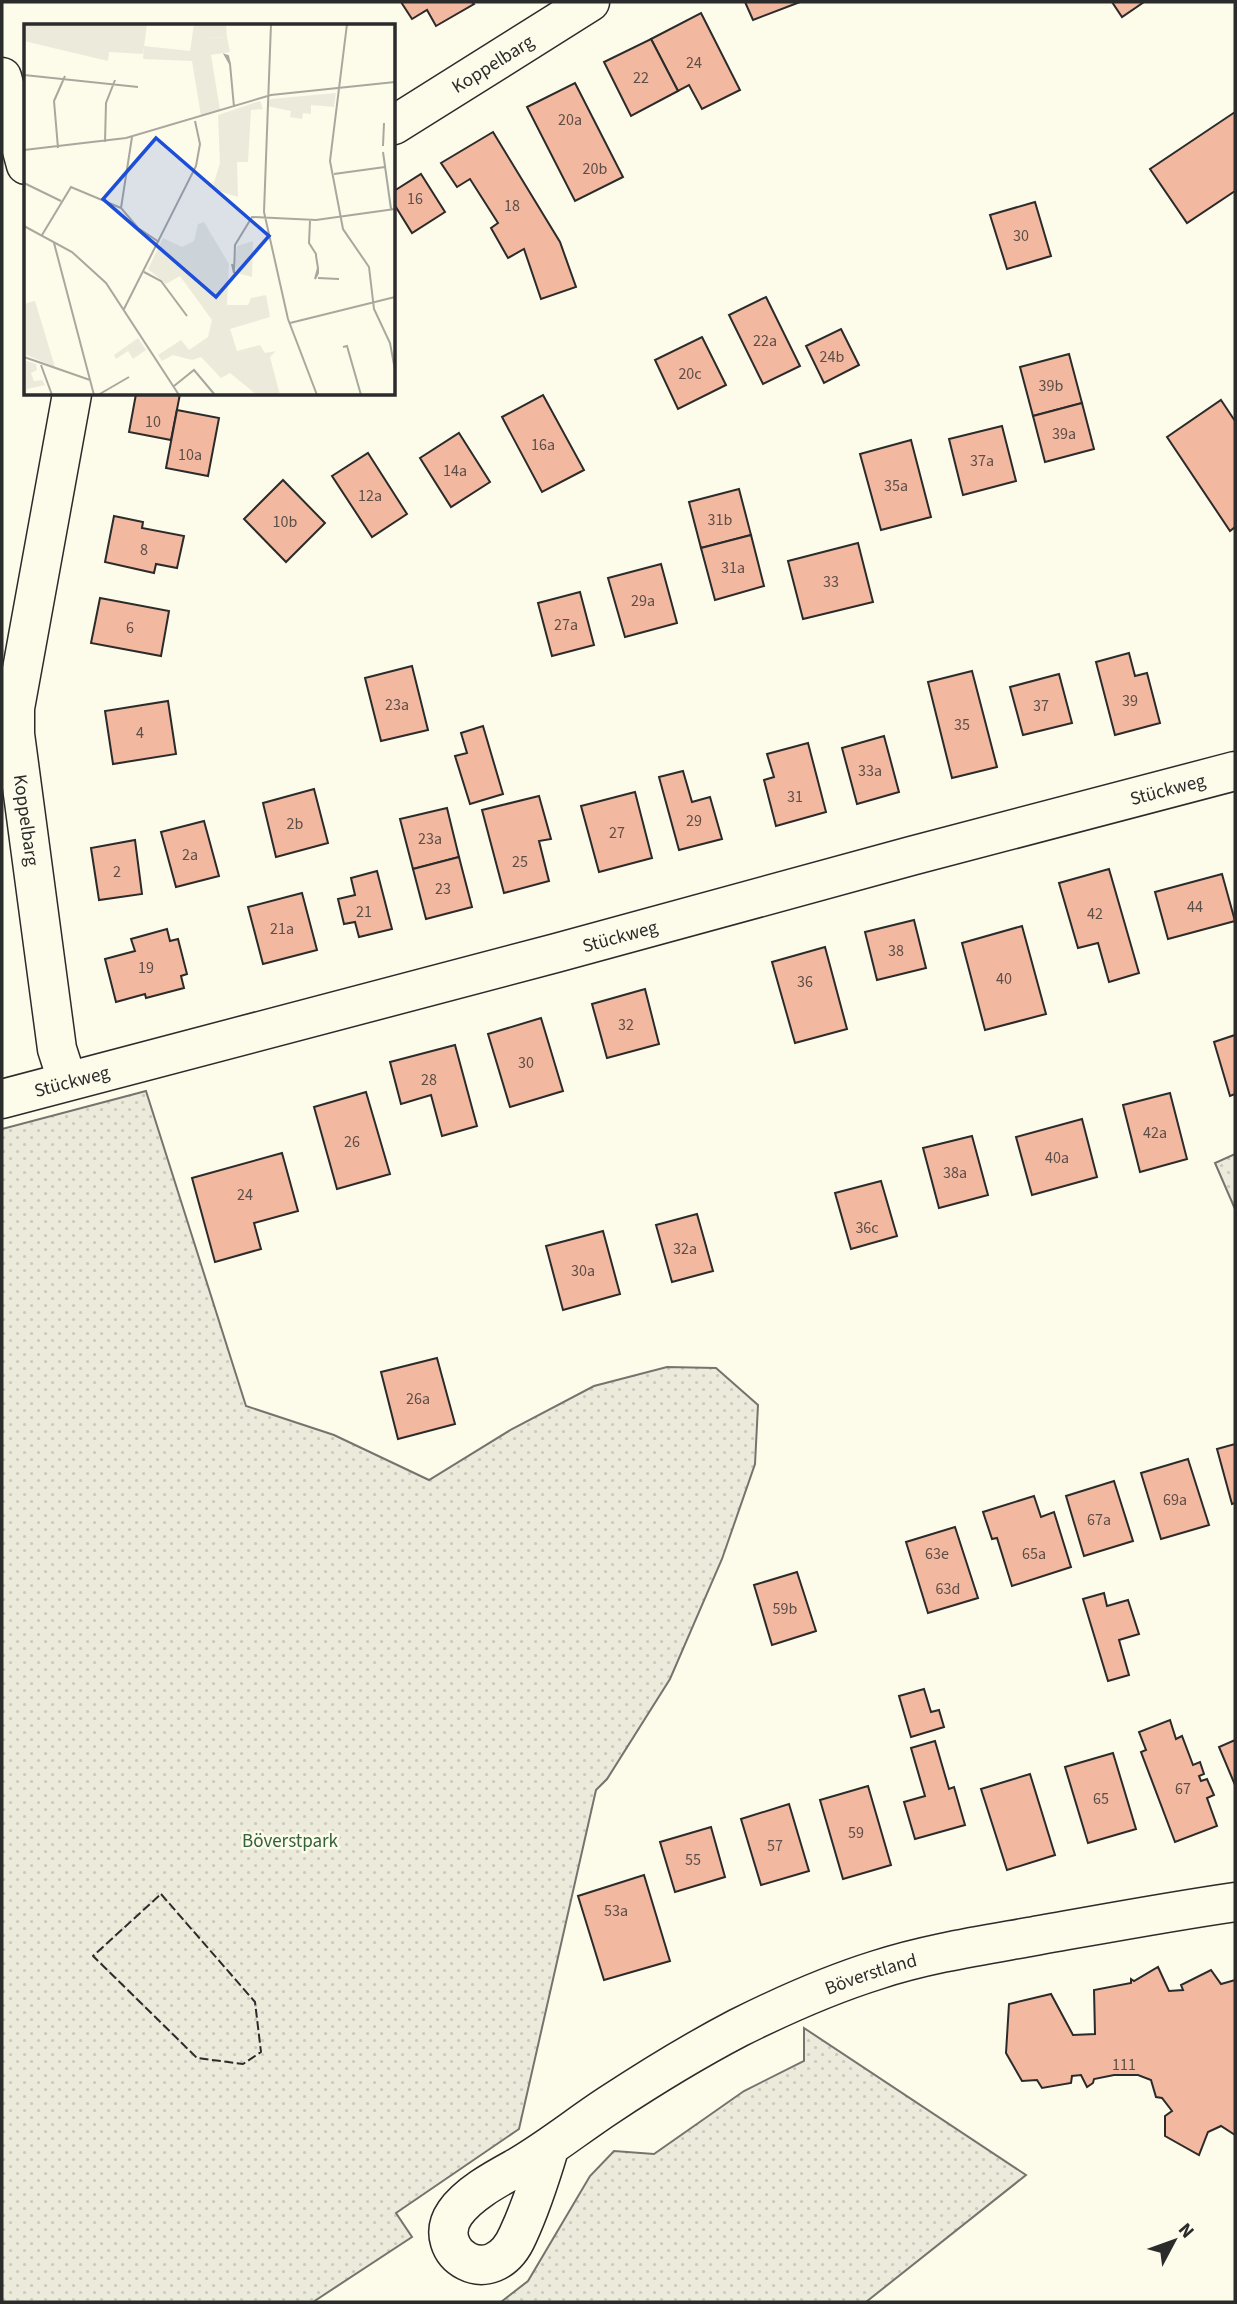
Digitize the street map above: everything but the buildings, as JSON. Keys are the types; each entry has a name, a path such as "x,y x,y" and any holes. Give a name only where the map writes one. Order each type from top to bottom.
{"street":[{"name":"Koppelbarg","path":"396,124 590,2"},
{"path":"2,77 24,158"},
{"name":"Koppelbarg","path":"67,1080 57,1049 15,734 17,695 72,396"},
{"name":"Stückweg","path":"2,1099 1235,771"},
{"name":"Böverstland","path":"549,2149 607,2106 737,2029 806,1997 875,1970 928,1955 1235,1902"}],"green space":[{"name":"Böverstpark","path":"146,1091 246,1406 334,1435 429,1480 512,1429 594,1386 667,1367 716,1368 758,1405 755,1464 722,1559 670,1679 607,1779 596,1790 519,2129 396,2213 412,2237 313,2302 2,2302 2,1129"},
{"path":"1235,1154 1235,1209 1215,1163"},
{"path":"804,2028 1026,2175 866,2302 501,2302 528,2281 590,2176 614,2151 654,2154 744,2091 804,2061"}],"fence":[{"path":"161,1894 255,2002 261,2052 243,2064 197,2058 93,1956 161,1894"}]}
